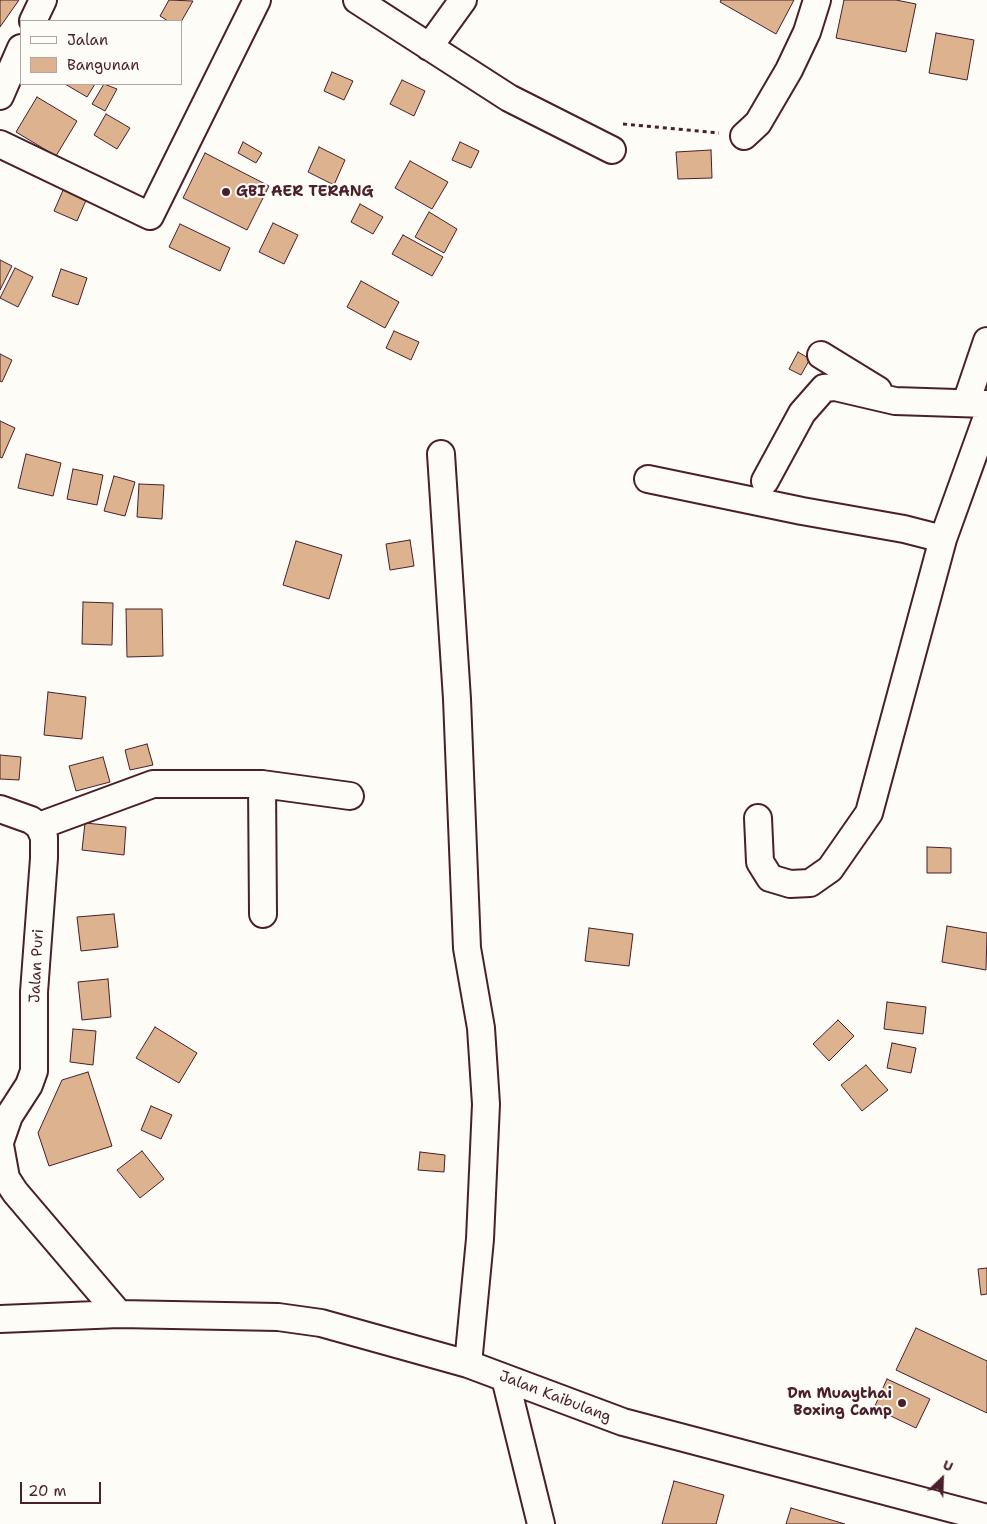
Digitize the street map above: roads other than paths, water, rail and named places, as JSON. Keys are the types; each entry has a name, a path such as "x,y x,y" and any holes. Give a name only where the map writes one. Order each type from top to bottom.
{"street":[{"path":"33,20 43,0"},
{"path":"0,144 150,216 258,0"},
{"path":"357,0 509,98 602,145"},
{"path":"429,48 463,0"},
{"path":"744,136 758,123 789,70 806,32 817,0"},
{"path":"0,96 20,50"},
{"path":"758,818 760,862 770,878 790,884 810,883 830,869 870,813 980,408 987,341"},
{"path":"821,355 895,401"},
{"path":"765,481 802,413 824,388 835,387 895,401 980,408"},
{"path":"441,454 457,699 467,948 481,1028 486,1104 480,1239 468,1364"},
{"path":"648,479 904,528 943,539"},
{"path":"0,809 31,820 39,826 153,784 262,784 350,796"},
{"path":"262,784 263,914"},
{"name":"Jalan Puri","path":"39,826 44,837 44,858 34,992 34,1071 29,1085 9,1116 0,1144 6,1178 15,1192 118,1314"},
{"name":"Jalan Kaibulang","path":"0,1319 118,1314 278,1317 321,1323 468,1364 623,1422 987,1518"},
{"path":"505,1378 541,1524"}],"place":[{"name":"GBI AER TERANG","path":"226,192"},
{"name":"Dm Muaythai Boxing Camp","path":"902,1403"}]}
